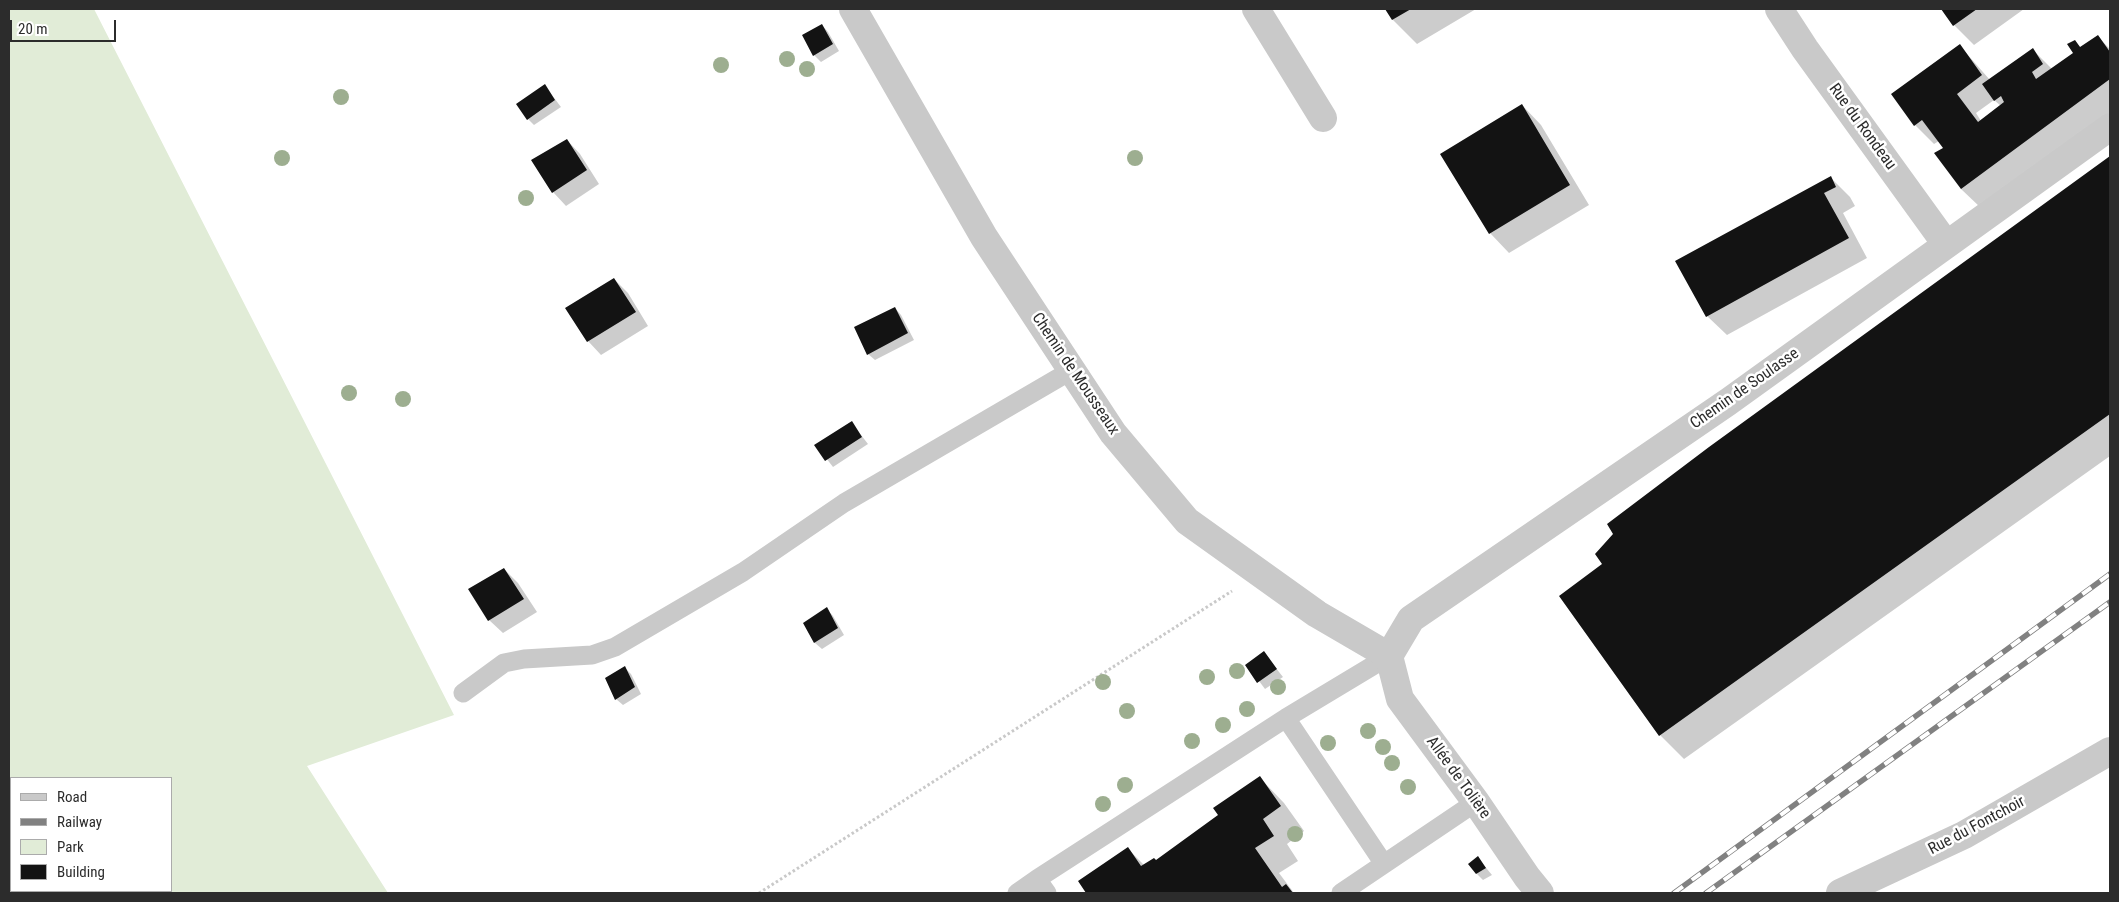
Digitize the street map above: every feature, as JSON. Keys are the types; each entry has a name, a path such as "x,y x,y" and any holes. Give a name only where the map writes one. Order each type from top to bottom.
{"street":[{"name":"Chemin de Mousseaux","path":"853,9 984,237 1113,433 1186,521 1316,614 1389,656"},
{"path":"1256,9 1323,118"},
{"name":"Rue du Rondeau","path":"1779,9 1805,49 1946,244"},
{"name":"Chemin de Soulasse","path":"1389,656 1411,619 1728,402 2110,127"},
{"name":"Allée de Tolière","path":"1389,656 1400,699 1540,893"},
{"name":"Rue du Fontchoir","path":"1840,893 1964,835 2110,751"}],"lane":[{"path":"464,694 489,672 504,663 524,659 592,655 615,647 744,572 844,503 1072,370"},
{"path":"1017,893 1042,886 1286,718 1389,656"},
{"path":"1286,718 1384,864"},
{"path":"1341,893 1476,802"}],"path":[{"path":"759,893 1260,574"}],"green space":[{"path":"9,9 94,9 454,715 307,766 388,893 9,893"}],"building":[{"path":"1385,9 1411,9 1392,20"},
{"path":"1941,9 1977,9 1953,26"},
{"path":"822,24 833,44 813,56 802,35"},
{"path":"2098,35 2110,52 2110,79 1961,189 1934,153 1943,148 1922,120 1914,126 1891,94 1960,44 1982,75 1957,94 1978,122 2004,102 2001,96 1994,101 1982,84 2033,48 2043,64 2032,72 2036,79 2073,53 2067,44 2075,40 2080,47"},
{"path":"545,84 555,100 527,120 516,104"},
{"path":"1522,104 1570,185 1489,234 1440,154"},
{"path":"567,139 587,170 552,193 531,160"},
{"path":"2110,156 2110,414 1659,736 1559,596 1602,564 1595,554 1613,534 1607,524 1709,447"},
{"path":"1831,176 1836,187 1824,193 1849,238 1706,317 1675,261"},
{"path":"614,278 636,312 587,342 565,308"},
{"path":"895,307 908,333 867,355 854,327"},
{"path":"852,421 862,437 825,461 814,445"},
{"path":"504,568 524,599 488,621 468,589"},
{"path":"827,607 838,628 814,643 803,623"},
{"path":"1264,651 1277,669 1257,683 1245,665"},
{"path":"625,666 635,687 615,700 605,678"},
{"path":"1260,776 1281,806 1263,819 1274,836 1255,848 1282,887 1286,884 1293,893 1086,893 1078,881 1128,847 1141,866 1154,858 1156,860 1218,815 1213,808"},
{"path":"1478,856 1486,868 1476,874 1468,864"}],"railway":[{"path":"1674,893 2110,574"},
{"path":"1706,893 2110,602"}]}
